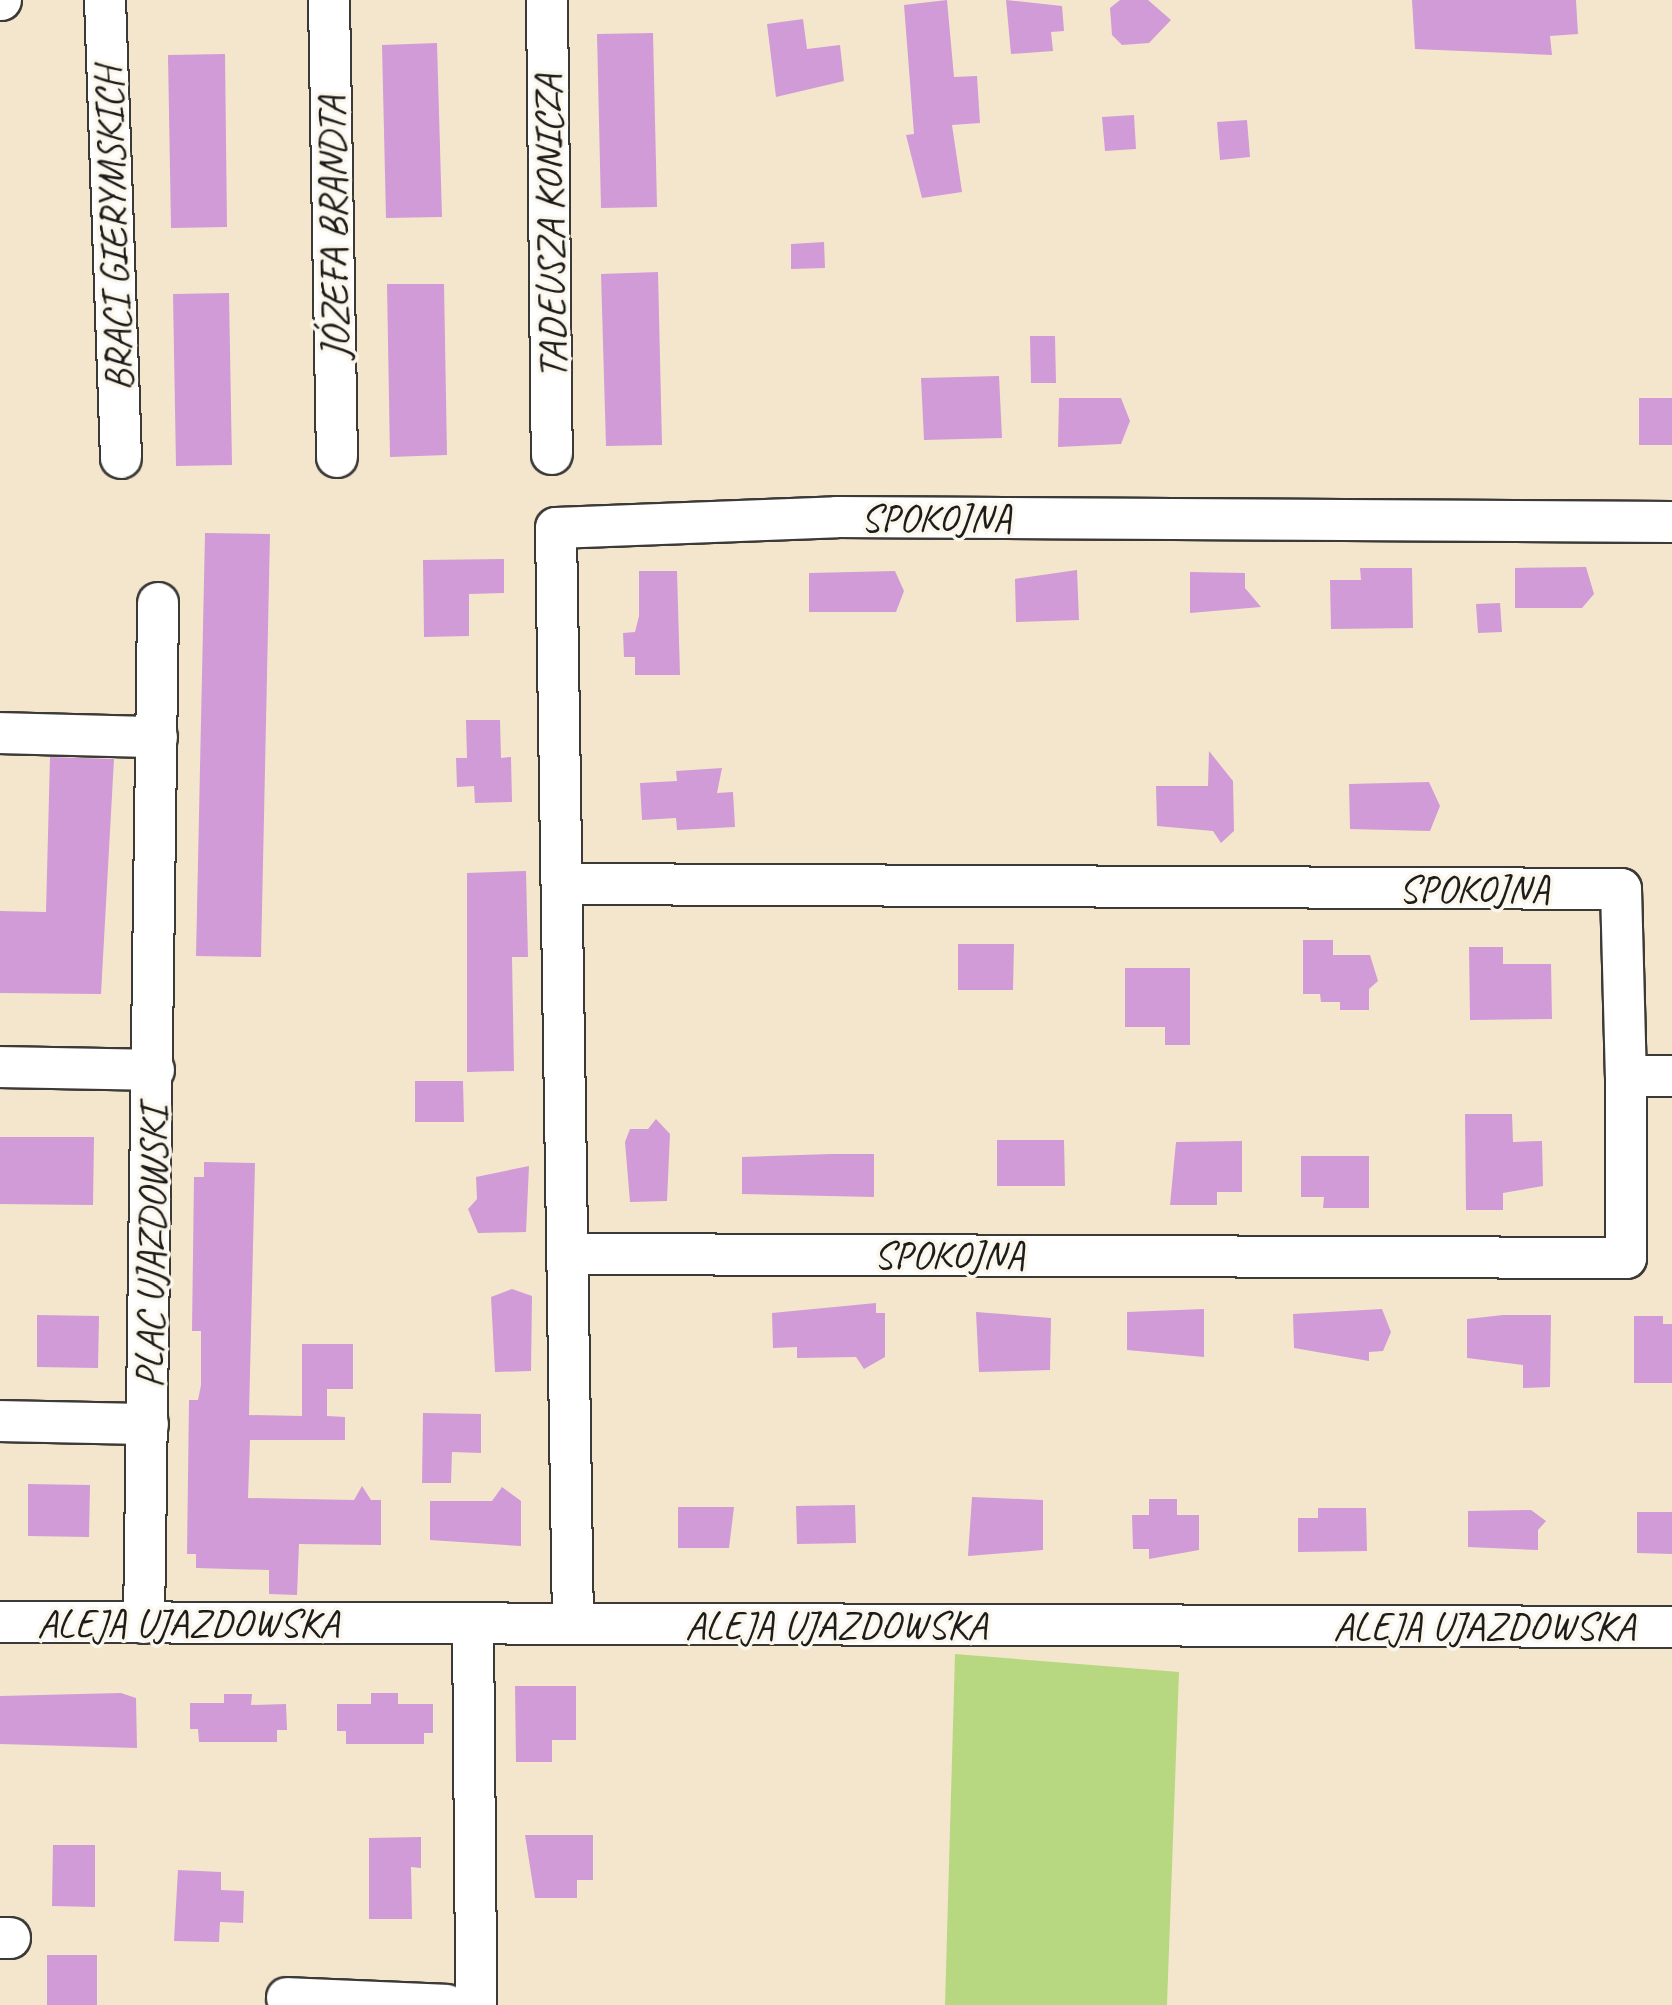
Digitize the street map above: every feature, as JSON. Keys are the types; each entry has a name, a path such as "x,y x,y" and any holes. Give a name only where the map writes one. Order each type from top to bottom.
{"street":[{"name":"BRACI GIERYMSKICH","path":"105,0 121,458"},
{"name":"JÓZEFA BRANDTA","path":"329,0 337,457"},
{"name":"TADEUSZA KONICZA","path":"547,0 552,454"},
{"name":"SPOKOJNA","path":"573,1624 565,884 556,528 837,517 1672,522"},
{"name":"PLAC UJAZDOWSKI","path":"144,1623 154,1070 158,603"},
{"path":"0,733 157,737"},
{"name":"SPOKOJNA","path":"565,884 1621,889 1626,1076 1626,1258 569,1254"},
{"name":"PLAC UJAZDOWSKI","path":"0,1067 154,1070"},
{"path":"1626,1076 1672,1076"},
{"name":"PLAC UJAZDOWSKI","path":"0,1421 148,1424"},
{"name":"ALEJA UJAZDOWSKA","path":"0,1622 1672,1627"},
{"path":"473,1624 476,2005"},
{"path":"287,1998 447,2005"}],"green space":[{"path":"955,1654 1179,1672 1167,2005 945,2005"}],"building":[{"path":"947,0 954,77 977,76 980,123 952,125 962,192 922,198 906,135 914,134 904,5"},
{"path":"1006,0 1062,6 1064,31 1051,32 1053,51 1011,54"},
{"path":"1120,0 1148,0 1171,20 1149,43 1122,45 1112,35 1110,8"},
{"path":"1412,0 1576,0 1578,34 1550,36 1552,55 1415,49"},
{"path":"803,19 807,49 840,45 844,81 776,97 767,24"},
{"path":"653,33 657,207 601,208 597,34"},
{"path":"437,43 442,217 386,218 382,45"},
{"path":"225,54 227,227 171,228 168,55"},
{"path":"1134,115 1136,149 1105,151 1102,117"},
{"path":"1247,120 1250,157 1220,160 1217,122"},
{"path":"824,242 825,268 791,269 791,244"},
{"path":"658,272 662,445 606,446 601,274"},
{"path":"387,284 444,284 447,455 390,457"},
{"path":"229,293 232,465 176,466 173,294"},
{"path":"1030,336 1055,336 1056,383 1031,383"},
{"path":"999,376 1002,438 924,440 921,378"},
{"path":"1059,398 1121,398 1130,421 1121,444 1058,447"},
{"path":"1639,398 1672,398 1672,445 1639,445"},
{"path":"205,533 270,534 261,957 196,956"},
{"path":"504,559 504,593 469,594 469,636 424,637 423,560"},
{"path":"1586,567 1594,594 1582,608 1515,608 1515,568"},
{"path":"1360,568 1412,568 1413,628 1331,629 1330,580 1361,580"},
{"path":"1077,570 1079,620 1016,622 1015,579"},
{"path":"639,571 677,571 680,675 635,675 635,657 624,657 623,633 635,632 639,616"},
{"path":"895,571 904,591 896,612 809,612 809,573"},
{"path":"1190,572 1245,573 1245,588 1261,607 1190,613"},
{"path":"1500,603 1502,632 1478,633 1476,604"},
{"path":"466,720 500,720 501,758 511,757 512,802 475,803 474,786 457,787 456,758 467,758"},
{"path":"1209,751 1233,781 1234,831 1221,843 1213,831 1157,826 1156,786 1208,786"},
{"path":"50,757 114,759 101,994 0,993 0,911 46,912"},
{"path":"722,768 717,793 733,792 735,827 677,830 676,818 642,820 640,783 677,781 676,771"},
{"path":"1429,782 1440,806 1430,831 1350,829 1349,784"},
{"path":"526,871 528,957 512,957 514,1071 467,1072 467,873"},
{"path":"1303,940 1333,940 1333,955 1370,955 1378,981 1369,989 1369,1010 1340,1010 1340,1002 1321,1002 1320,994 1303,994"},
{"path":"958,944 1014,944 1013,990 958,990"},
{"path":"1469,947 1503,947 1503,964 1551,964 1552,1019 1470,1020"},
{"path":"1125,968 1190,968 1190,1045 1165,1045 1165,1027 1125,1027"},
{"path":"415,1081 463,1081 464,1122 415,1122"},
{"path":"1465,1114 1512,1114 1513,1142 1542,1141 1543,1186 1503,1193 1503,1210 1466,1210"},
{"path":"656,1119 670,1134 667,1201 630,1202 625,1142 630,1129 648,1129"},
{"path":"0,1137 94,1137 93,1205 0,1204"},
{"path":"997,1140 1064,1140 1065,1186 997,1186"},
{"path":"1242,1141 1242,1192 1217,1192 1217,1205 1170,1205 1176,1142"},
{"path":"874,1154 874,1197 742,1194 742,1157"},
{"path":"1301,1156 1369,1156 1369,1208 1323,1208 1324,1197 1301,1197"},
{"path":"204,1162 255,1163 249,1415 302,1416 302,1344 353,1344 353,1389 327,1389 327,1416 345,1417 345,1440 250,1440 248,1498 354,1500 362,1486 371,1500 381,1500 381,1545 299,1544 297,1595 269,1594 269,1570 196,1568 196,1554 187,1554 189,1400 198,1400 201,1385 201,1331 192,1331 194,1177 204,1177"},
{"path":"529,1166 526,1232 478,1233 468,1209 477,1199 476,1177"},
{"path":"512,1289 532,1296 531,1371 495,1372 491,1297"},
{"path":"876,1303 876,1313 885,1313 885,1357 864,1369 856,1357 797,1358 797,1347 773,1348 772,1313"},
{"path":"1204,1309 1204,1357 1127,1350 1127,1312"},
{"path":"1382,1309 1391,1332 1383,1351 1369,1352 1369,1361 1294,1348 1293,1314"},
{"path":"976,1312 1051,1318 1050,1370 979,1372"},
{"path":"37,1315 99,1316 98,1368 37,1367"},
{"path":"1551,1315 1550,1387 1523,1388 1523,1365 1467,1358 1467,1319"},
{"path":"1634,1316 1663,1316 1663,1324 1672,1324 1672,1383 1634,1383"},
{"path":"423,1413 481,1414 481,1453 452,1452 451,1483 422,1483"},
{"path":"28,1484 90,1485 89,1537 28,1536"},
{"path":"502,1487 521,1501 521,1546 430,1540 430,1501 492,1501"},
{"path":"972,1497 1043,1500 1043,1550 968,1556"},
{"path":"1149,1499 1177,1499 1177,1515 1199,1515 1199,1550 1149,1559 1149,1549 1133,1549 1132,1515 1149,1515"},
{"path":"855,1505 856,1543 797,1544 796,1506"},
{"path":"678,1507 734,1507 729,1548 678,1548"},
{"path":"1318,1508 1366,1508 1367,1551 1298,1552 1298,1518 1318,1518"},
{"path":"1531,1510 1546,1521 1538,1530 1538,1550 1468,1547 1468,1511"},
{"path":"1637,1512 1672,1512 1672,1554 1637,1553"},
{"path":"515,1686 576,1686 576,1740 552,1740 552,1762 516,1762"},
{"path":"121,1693 136,1698 137,1748 0,1744 0,1696"},
{"path":"371,1693 398,1693 398,1704 433,1704 433,1733 424,1733 424,1744 346,1744 346,1731 337,1731 337,1704 371,1704"},
{"path":"224,1694 252,1694 251,1705 286,1704 287,1730 277,1730 277,1742 199,1742 198,1729 190,1729 190,1703 224,1703"},
{"path":"525,1835 593,1835 593,1880 577,1880 577,1898 535,1898"},
{"path":"421,1837 421,1868 411,1867 412,1919 369,1919 369,1838"},
{"path":"53,1845 95,1845 95,1907 52,1906"},
{"path":"178,1870 221,1872 221,1890 244,1891 243,1923 220,1922 219,1942 174,1941"},
{"path":"47,1955 97,1955 97,2005 47,2005"}]}
